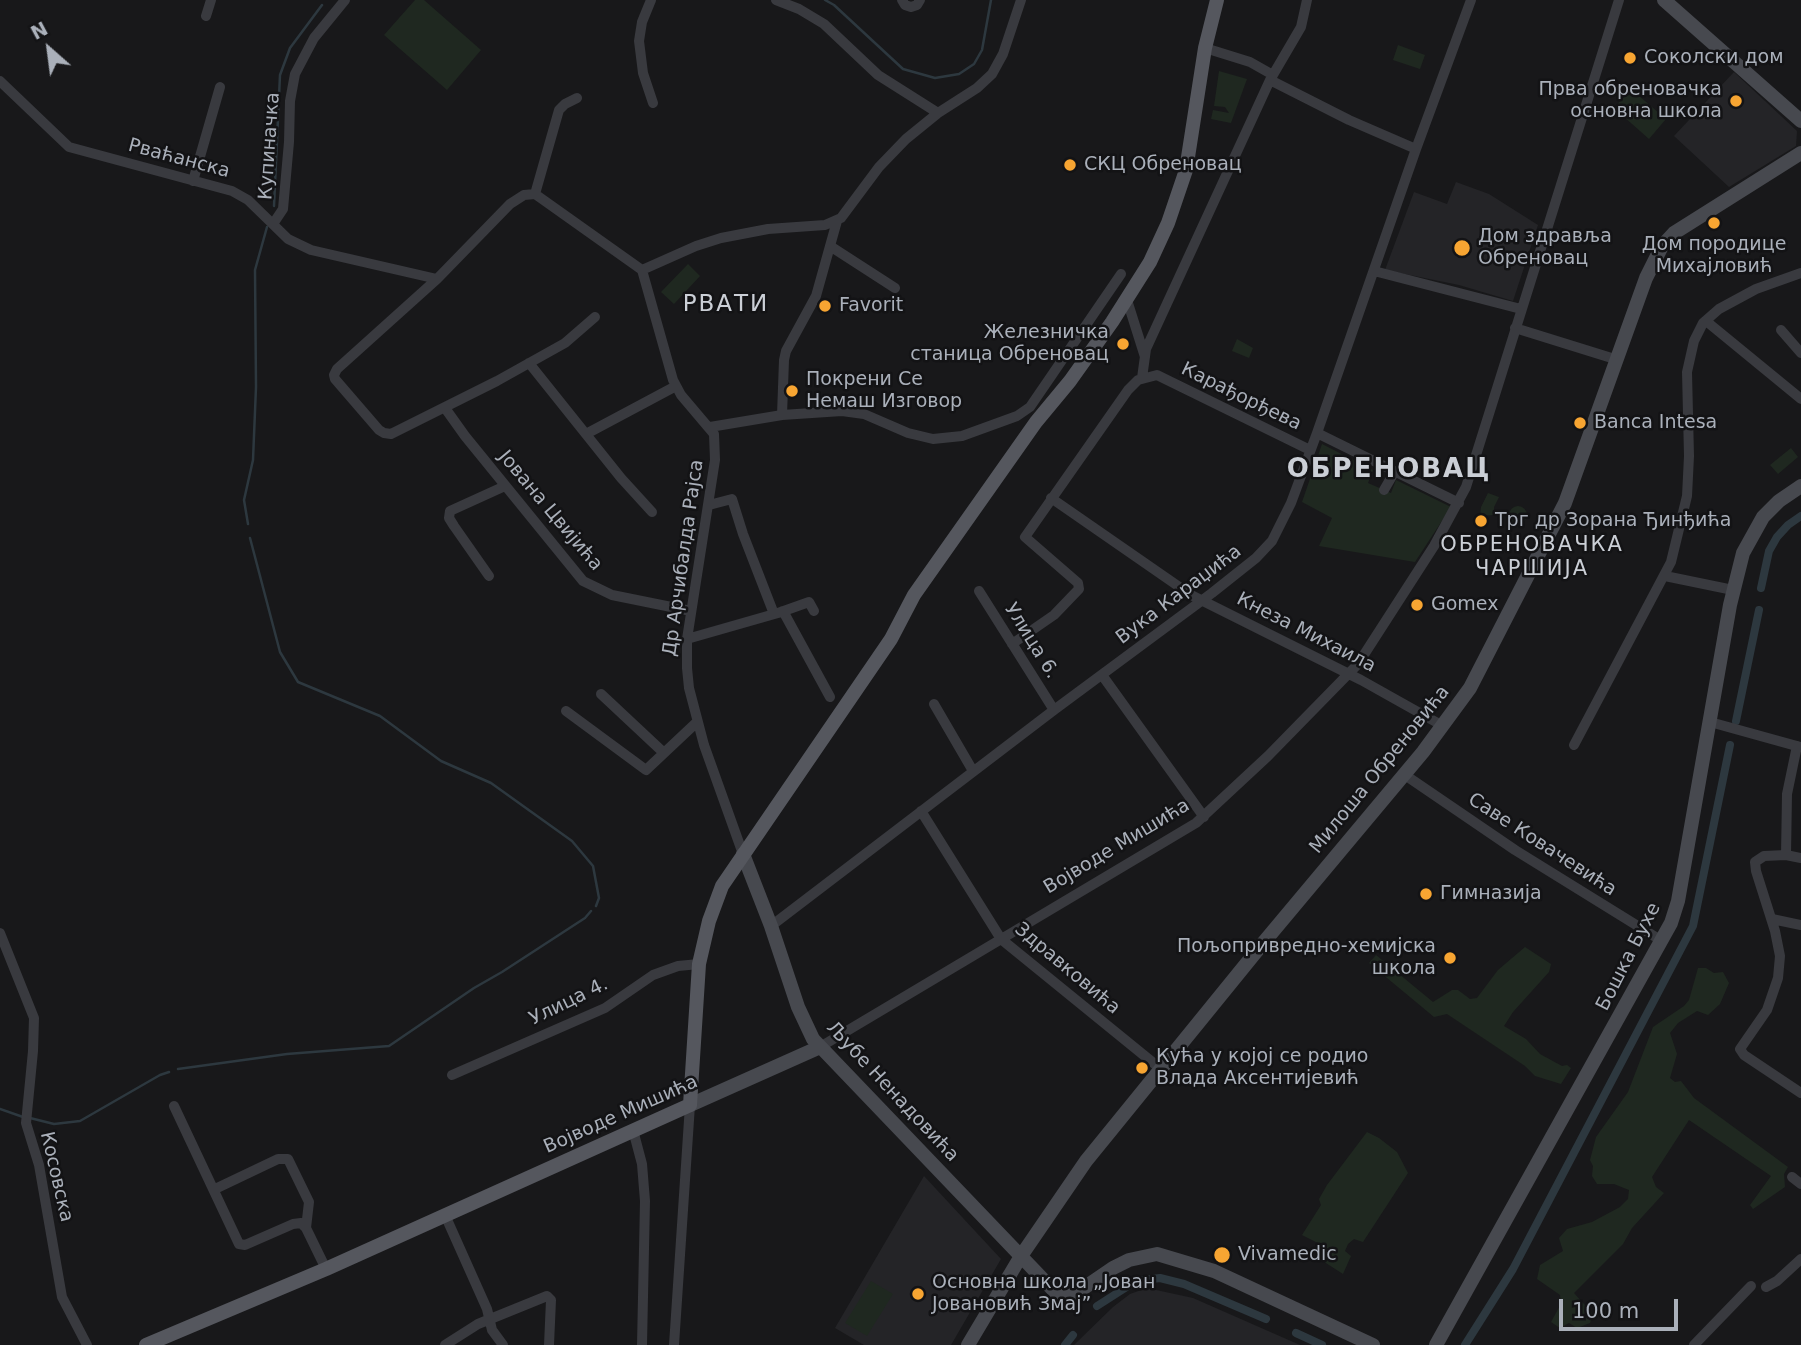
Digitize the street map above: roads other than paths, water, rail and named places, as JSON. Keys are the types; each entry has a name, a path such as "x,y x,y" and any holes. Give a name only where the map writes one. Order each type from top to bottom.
{"main road":[{"path":"690,1105 699,964 715,902 743,854 884,650 922,584 1036,422 1070,381 1112,322 1150,262 1168,223 1185,170 1205,48 1217,0"},
{"name":"Војводе Мишића","path":"146,1345 326,1269 690,1105"}],"street":[{"path":"206,16 211,0"},
{"name":"Купиначка","path":"273,224 283,209 290,101 295,74 307,48 345,0"},
{"path":"651,0 642,22 639,41 643,73 653,103"},
{"path":"776,0 799,9 824,24 878,75 938,113"},
{"path":"902,0 905,5 911,7 920,0"},
{"path":"642,270 721,238 768,229 825,225 836,221 845,214 879,167 906,139 938,113 977,88 992,74 1003,54 1021,0"},
{"path":"1145,356 1272,77 1301,27 1307,0"},
{"name":"Вука Караџића","path":"771,926 1202,600 1256,558 1272,541 1291,503 1317,433 1471,0"},
{"name":"Војводе Мишића","path":"690,1105 820,1046 1204,817 1350,674 1434,547 1466,487 1619,0"},
{"path":"1664,0 1801,121"},
{"path":"1205,48 1250,62 1349,120 1416,149"},
{"name":"Рваћанска","path":"0,82 69,147 239,194 293,243 311,250 437,279"},
{"path":"193,181 220,87"},
{"path":"535,194 559,110 577,98"},
{"name":"Милоша Обреновића","path":"968,1345 1021,1256 1086,1161 1272,932 1405,775 1481,671 1566,503 1650,267 1667,239 1801,153"},
{"path":"596,317 565,343 391,434 384,433 374,425 334,375 437,279 510,204 524,195 535,194 642,270 676,386 710,427 832,410 856,412 908,433 933,439 962,436 1017,416 1030,407 1121,274"},
{"path":"782,415 783,360 816,296 836,221"},
{"path":"830,246 895,288"},
{"path":"1374,271 1521,309"},
{"path":"1574,745 1665,576 1680,531 1689,456 1686,372 1694,341 1706,321 1737,298 1801,273"},
{"name":"Карађорђева","path":"1127,300 1145,356 1157,374 1310,450"},
{"path":"1706,321 1801,399"},
{"path":"1112,322 1122,322 1135,328 1159,323"},
{"path":"1515,328 1618,360"},
{"path":"1782,330 1801,354"},
{"name":"Карађорђева","path":"1145,356 1142,378 1157,374"},
{"path":"529,363 652,512"},
{"path":"1012,644 1054,615 1079,589 1078,583 1025,537 1128,390 1142,378"},
{"path":"586,435 676,386"},
{"name":"Јована Цвијића","path":"445,408 571,569 589,585 612,595 691,611"},
{"name":"Др Арчибалда Рајса","path":"710,427 716,448 687,639 687,679 698,722 743,854"},
{"path":"1317,433 1459,503"},
{"path":"1384,490 1395,471"},
{"path":"489,576 449,518 450,511 505,486"},
{"name":"Бошка Бухе","path":"1436,1345 1504,1218 1662,941 1678,901 1733,590 1743,553 1754,530 1779,501 1801,486"},
{"name":"Кнеза Михаила","path":"1051,498 1180,588 1350,674 1443,726"},
{"path":"709,505 732,499 743,534 778,612 830,697"},
{"path":"1665,576 1733,590"},
{"name":"Улица 6.","path":"979,591 1054,710"},
{"path":"687,639 808,601 814,611"},
{"path":"1102,675 1204,817"},
{"path":"601,694 664,753"},
{"path":"934,704 973,771"},
{"path":"566,711 644,769 648,769 698,722"},
{"path":"1710,722 1799,746 1787,794 1786,856"},
{"name":"Саве Ковачевића","path":"1405,775 1515,850 1662,941"},
{"name":"Здравковића","path":"921,811 1001,939 1162,1070"},
{"name":"Љубе Ненадовића","path":"743,854 798,1007 813,1039 1063,1298 1076,1294 1129,1260 1149,1254 1167,1256 1214,1271 1373,1345"},
{"path":"1801,858 1761,857 1755,864 1780,956 1778,978 1767,1010 1741,1046 1741,1051 1801,1093"},
{"path":"1772,919 1801,925"},
{"name":"Косовска","path":"0,933 34,1018 26,1123 39,1165 62,1297 87,1345"},
{"name":"Улица 4.","path":"452,1075 605,1008 653,975 678,966 699,964"},
{"path":"674,1345 690,1105"},
{"path":"174,1106 239,1244 245,1245 300,1223 306,1228 326,1269"},
{"path":"633,1130 642,1164 645,1201 642,1345"},
{"path":"215,1189 278,1158 288,1159 309,1202 310,1212 306,1228"},
{"path":"1792,1177 1801,1184"},
{"path":"445,1215 487,1309 492,1331 503,1345"},
{"path":"1766,1287 1777,1281 1801,1259"},
{"path":"1695,1345 1751,1286"},
{"path":"445,1345 473,1326 548,1296 551,1300 549,1345"}],"waterway":[{"path":"825,0 834,5 903,69 935,78 959,74 974,64 982,50 991,0"},
{"path":"274,206 280,75 290,48 322,5"},
{"path":"248,524 244,500 253,460 256,387 255,270 267,227"},
{"path":"1761,588 1769,551 1777,537 1801,516"},
{"path":"250,538 280,652 298,682 380,716 441,761 491,783 572,841 593,866 599,898 596,906"},
{"path":"1736,721 1759,610"},
{"path":"1465,1345 1513,1269 1693,926 1730,745"},
{"path":"178,1069 287,1054 389,1046 585,918 591,911"},
{"path":"30,1118 54,1124 80,1121 169,1072"},
{"path":"0,1109 23,1117"},
{"path":"1097,1306 1136,1281 1160,1278 1184,1284 1266,1319"},
{"path":"1296,1333 1322,1345"},
{"path":"1065,1345 1073,1335"}],"place":[{"name":"Соколски дом","path":"1630,58"},
{"name":"Прва обреновачка основна школа","path":"1736,101"},
{"name":"СКЦ Обреновац","path":"1070,165"},
{"name":"Дом породице Михајловић","path":"1714,223"},
{"name":"Дом здравља Обреновац","path":"1462,248"},
{"name":"Favorit","path":"825,306"},
{"name":"Железничка станица Обреновац","path":"1123,344"},
{"name":"Покрени Се Немаш Изговор","path":"792,391"},
{"name":"Banca Intesa","path":"1580,423"},
{"name":"Трг др Зорана Ђинђића","path":"1481,521"},
{"name":"Gomex","path":"1417,605"},
{"name":"Гимназија","path":"1426,894"},
{"name":"Пољопривредно-хемијска школа","path":"1450,958"},
{"name":"Кућа у којој се родио Влада Аксентијевић","path":"1142,1068"},
{"name":"Vivamedic","path":"1222,1255"},
{"name":"Основна школа „Јован Јовановић Змај”","path":"918,1294"}],"district":[{"name":"РВАТИ","path":"726,305"},
{"name":"ОБРЕНОВАЦ","path":"1389,470"},
{"name":"ОБРЕНОВАЧКА ЧАРШИЈА","path":"1532,558"}]}
